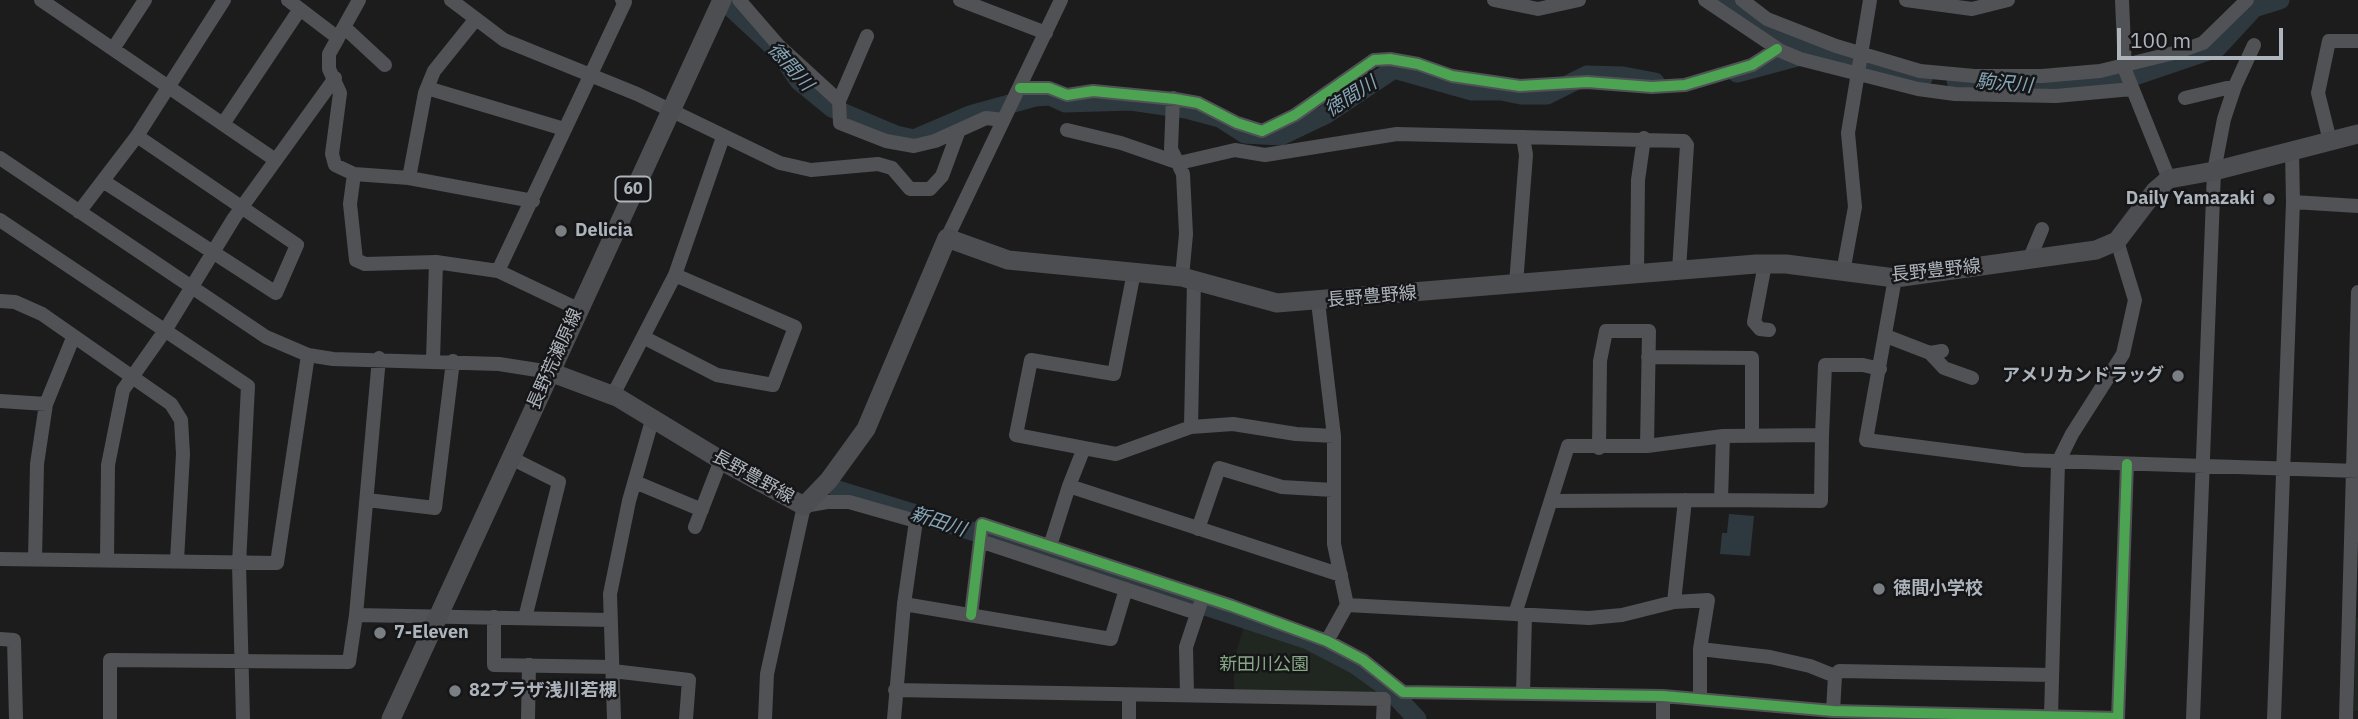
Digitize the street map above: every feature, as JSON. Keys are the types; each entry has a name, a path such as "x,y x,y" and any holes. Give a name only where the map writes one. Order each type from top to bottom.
{"main road":[{"name":"長野荒瀬原線","path":"391,719 669,109 720,4"},
{"path":"2117,241 2132,225 2155,191 2169,179 2214,171 2358,134"},
{"name":"長野豊野線","path":"550,372 613,395 653,416 721,460 804,506 829,480 866,429 947,238 1008,260 1188,278 1277,303 1318,302 1765,264 1895,278 2096,250 2117,241"}],"street":[{"path":"41,0 61,6 113,49 274,159"},
{"path":"113,49 145,0"},
{"path":"79,212 137,136 224,0"},
{"path":"288,0 385,65"},
{"path":"359,0 329,54 329,69 340,93 332,154 335,165 354,174 409,178 533,201"},
{"path":"451,0 504,40 669,109 780,163 811,170 878,164 892,168 909,189 930,189 942,176 959,130"},
{"path":"498,271 625,2 622,0"},
{"path":"739,0 839,108"},
{"path":"960,0 991,6 1046,33"},
{"path":"947,238 1061,0"},
{"path":"1494,0 1538,9 1579,0"},
{"path":"1706,0 1779,50 1800,59 1955,94 2056,96 2131,87"},
{"path":"1742,0 1768,19 1836,46 1920,71 1975,76 2042,76 2125,67 2203,43 2247,0"},
{"path":"1843,272 1855,207 1848,132 1859,53 1870,0"},
{"path":"1906,0 1972,9 2008,0"},
{"path":"2122,0 2125,67 2169,179"},
{"path":"223,124 300,9"},
{"path":"409,178 427,88 434,71 475,20"},
{"path":"867,36 839,108 840,124 914,146 935,141 986,118 1005,117"},
{"path":"2330,141 2318,93 2329,41 2358,41"},
{"path":"2193,719 2214,171 2224,119 2235,86 2254,45"},
{"path":"1017,93 1049,88 1067,95 1093,91 1141,93 1174,105 1198,103 1237,123 1262,131 1295,115 1374,60 1390,59 1418,64 1452,76 1520,86 1587,82 1652,87 1685,85 1752,65 1779,50"},
{"path":"107,559 112,440 123,390 166,329 274,159 335,78"},
{"path":"2186,97 2235,86"},
{"path":"427,88 564,129"},
{"path":"1174,105 1171,149 1183,174 1192,427"},
{"path":"1068,130 1121,143 1180,163 1235,150 1265,155 1397,134 1684,141 1687,145 1679,270"},
{"path":"103,181 276,293 297,245 137,136"},
{"path":"613,395 675,275 723,136"},
{"path":"1516,284 1526,155 1523,138"},
{"path":"1637,274 1637,180 1644,138"},
{"path":"2274,719 2281,467 2293,202 2292,151"},
{"path":"0,158 266,337 308,355 333,359 453,361 550,372"},
{"path":"354,174 349,204 356,260 365,264 436,262 498,271 578,309"},
{"path":"2293,202 2358,206"},
{"path":"0,220 248,386 239,564 243,719"},
{"path":"2029,260 2042,229"},
{"path":"2051,716 2058,462 2071,434 2123,354 2135,300 2117,241"},
{"path":"433,360 436,262"},
{"path":"1765,264 1754,322 1760,329 1769,330"},
{"path":"1134,272 1114,374 1031,360 1016,435 1116,454 1192,427 1233,424 1296,434 1334,436"},
{"path":"643,337 717,375 773,385 795,327 675,275"},
{"path":"1895,278 1866,440 2058,462 2354,471"},
{"path":"2346,719 2358,292"},
{"path":"0,301 15,302 42,314 171,404 181,420 183,454 177,560"},
{"path":"1318,302 1334,436 1334,544 1347,605 1327,641"},
{"path":"1600,448 1600,361 1606,331 1649,331 1647,446"},
{"path":"1886,336 1936,352 1944,368 1972,378"},
{"path":"35,559 37,464 46,404 73,338"},
{"path":"0,559 277,563 308,355"},
{"path":"1648,357 1752,358 1752,436"},
{"path":"110,719 110,660 349,662 356,615 379,358"},
{"path":"367,500 435,508 453,361"},
{"path":"1552,501 1821,501 1825,365 1863,365 1880,369"},
{"path":"0,401 46,404"},
{"path":"614,719 610,594 653,416"},
{"path":"1523,693 1520,615 1568,446 1647,446 1723,436 1822,435"},
{"path":"1721,500 1723,436"},
{"path":"1050,546 1084,448"},
{"path":"511,458 559,482 525,618"},
{"path":"695,527 721,460"},
{"path":"980,541 1126,589 1200,605 1327,641 1363,660 1403,692 1663,696 1914,716 2118,718 2127,464"},
{"path":"1198,529 1219,468 1282,487 1333,490"},
{"path":"635,482 702,510"},
{"path":"1069,486 1341,575"},
{"path":"1674,602 1685,500"},
{"path":"765,719 767,674 804,506 849,502 916,521 904,604 894,719"},
{"path":"971,615 982,524 1050,546 1200,605"},
{"path":"904,604 1111,639 1126,589"},
{"path":"1347,605 1520,615 1622,615 1674,602 1708,600 1700,649 1700,698"},
{"path":"1187,695 1186,647 1200,605"},
{"path":"356,615 610,620"},
{"path":"494,617 494,665 612,669 689,680 686,719"},
{"path":"0,639 14,640 16,719"},
{"path":"1700,649 1770,657 1810,666 1835,677"},
{"path":"528,719 529,666"},
{"path":"1833,711 1835,677 1839,671 2051,675"},
{"path":"895,690 1384,699 1383,719"},
{"path":"1129,695 1129,719"},
{"path":"1663,696 1663,719"}],"green space":[{"path":"2356,618 2358,711 2354,711"},
{"name":"新田川公園","path":"1244,627 1299,646 1346,667 1387,697 1234,694 1234,659"}],"shaded area":[{"path":"1729,514 1754,516 1750,556 1720,554 1722,533 1727,533"}],"waterway":[{"name":"徳間川","path":"723,0 780,53 799,81 832,108 896,135 914,139 970,115 1035,97 1050,96 1065,103 1131,101 1186,109 1220,118 1245,134 1281,136 1325,115 1394,69 1472,91 1501,91 1521,95 1547,95 1587,75 1623,76 1655,82"},
{"name":"徳間川","path":"1719,0 1799,42 1923,78"},
{"name":"駒沢川","path":"1956,81 2042,87 2117,82 2217,48 2254,8 2280,0"},
{"name":"徳間川","path":"1737,73 1823,50"},
{"name":"新田川","path":"838,490 1066,560 1308,640 1356,665 1389,689 1417,719"}],"cycle path":[{"path":"1020,88 1049,88 1067,95 1093,91 1198,103 1237,123 1262,131 1295,115 1374,60 1390,59 1418,64 1452,76 1520,86 1587,82 1652,87 1685,85 1752,65 1777,49"},
{"path":"971,615 982,524 1232,606 1327,641 1363,660 1403,692 1663,696 1833,711 2118,718 2127,464"}],"place":[{"name":"Daily Yamazaki","path":"2269,199"},
{"name":"Delicia","path":"561,231"},
{"name":"アメリカンドラッグ","path":"2178,376"},
{"name":"徳間小学校","path":"1879,589"},
{"name":"7-Eleven","path":"380,633"},
{"name":"82プラザ浅川若槻","path":"455,691"}]}
